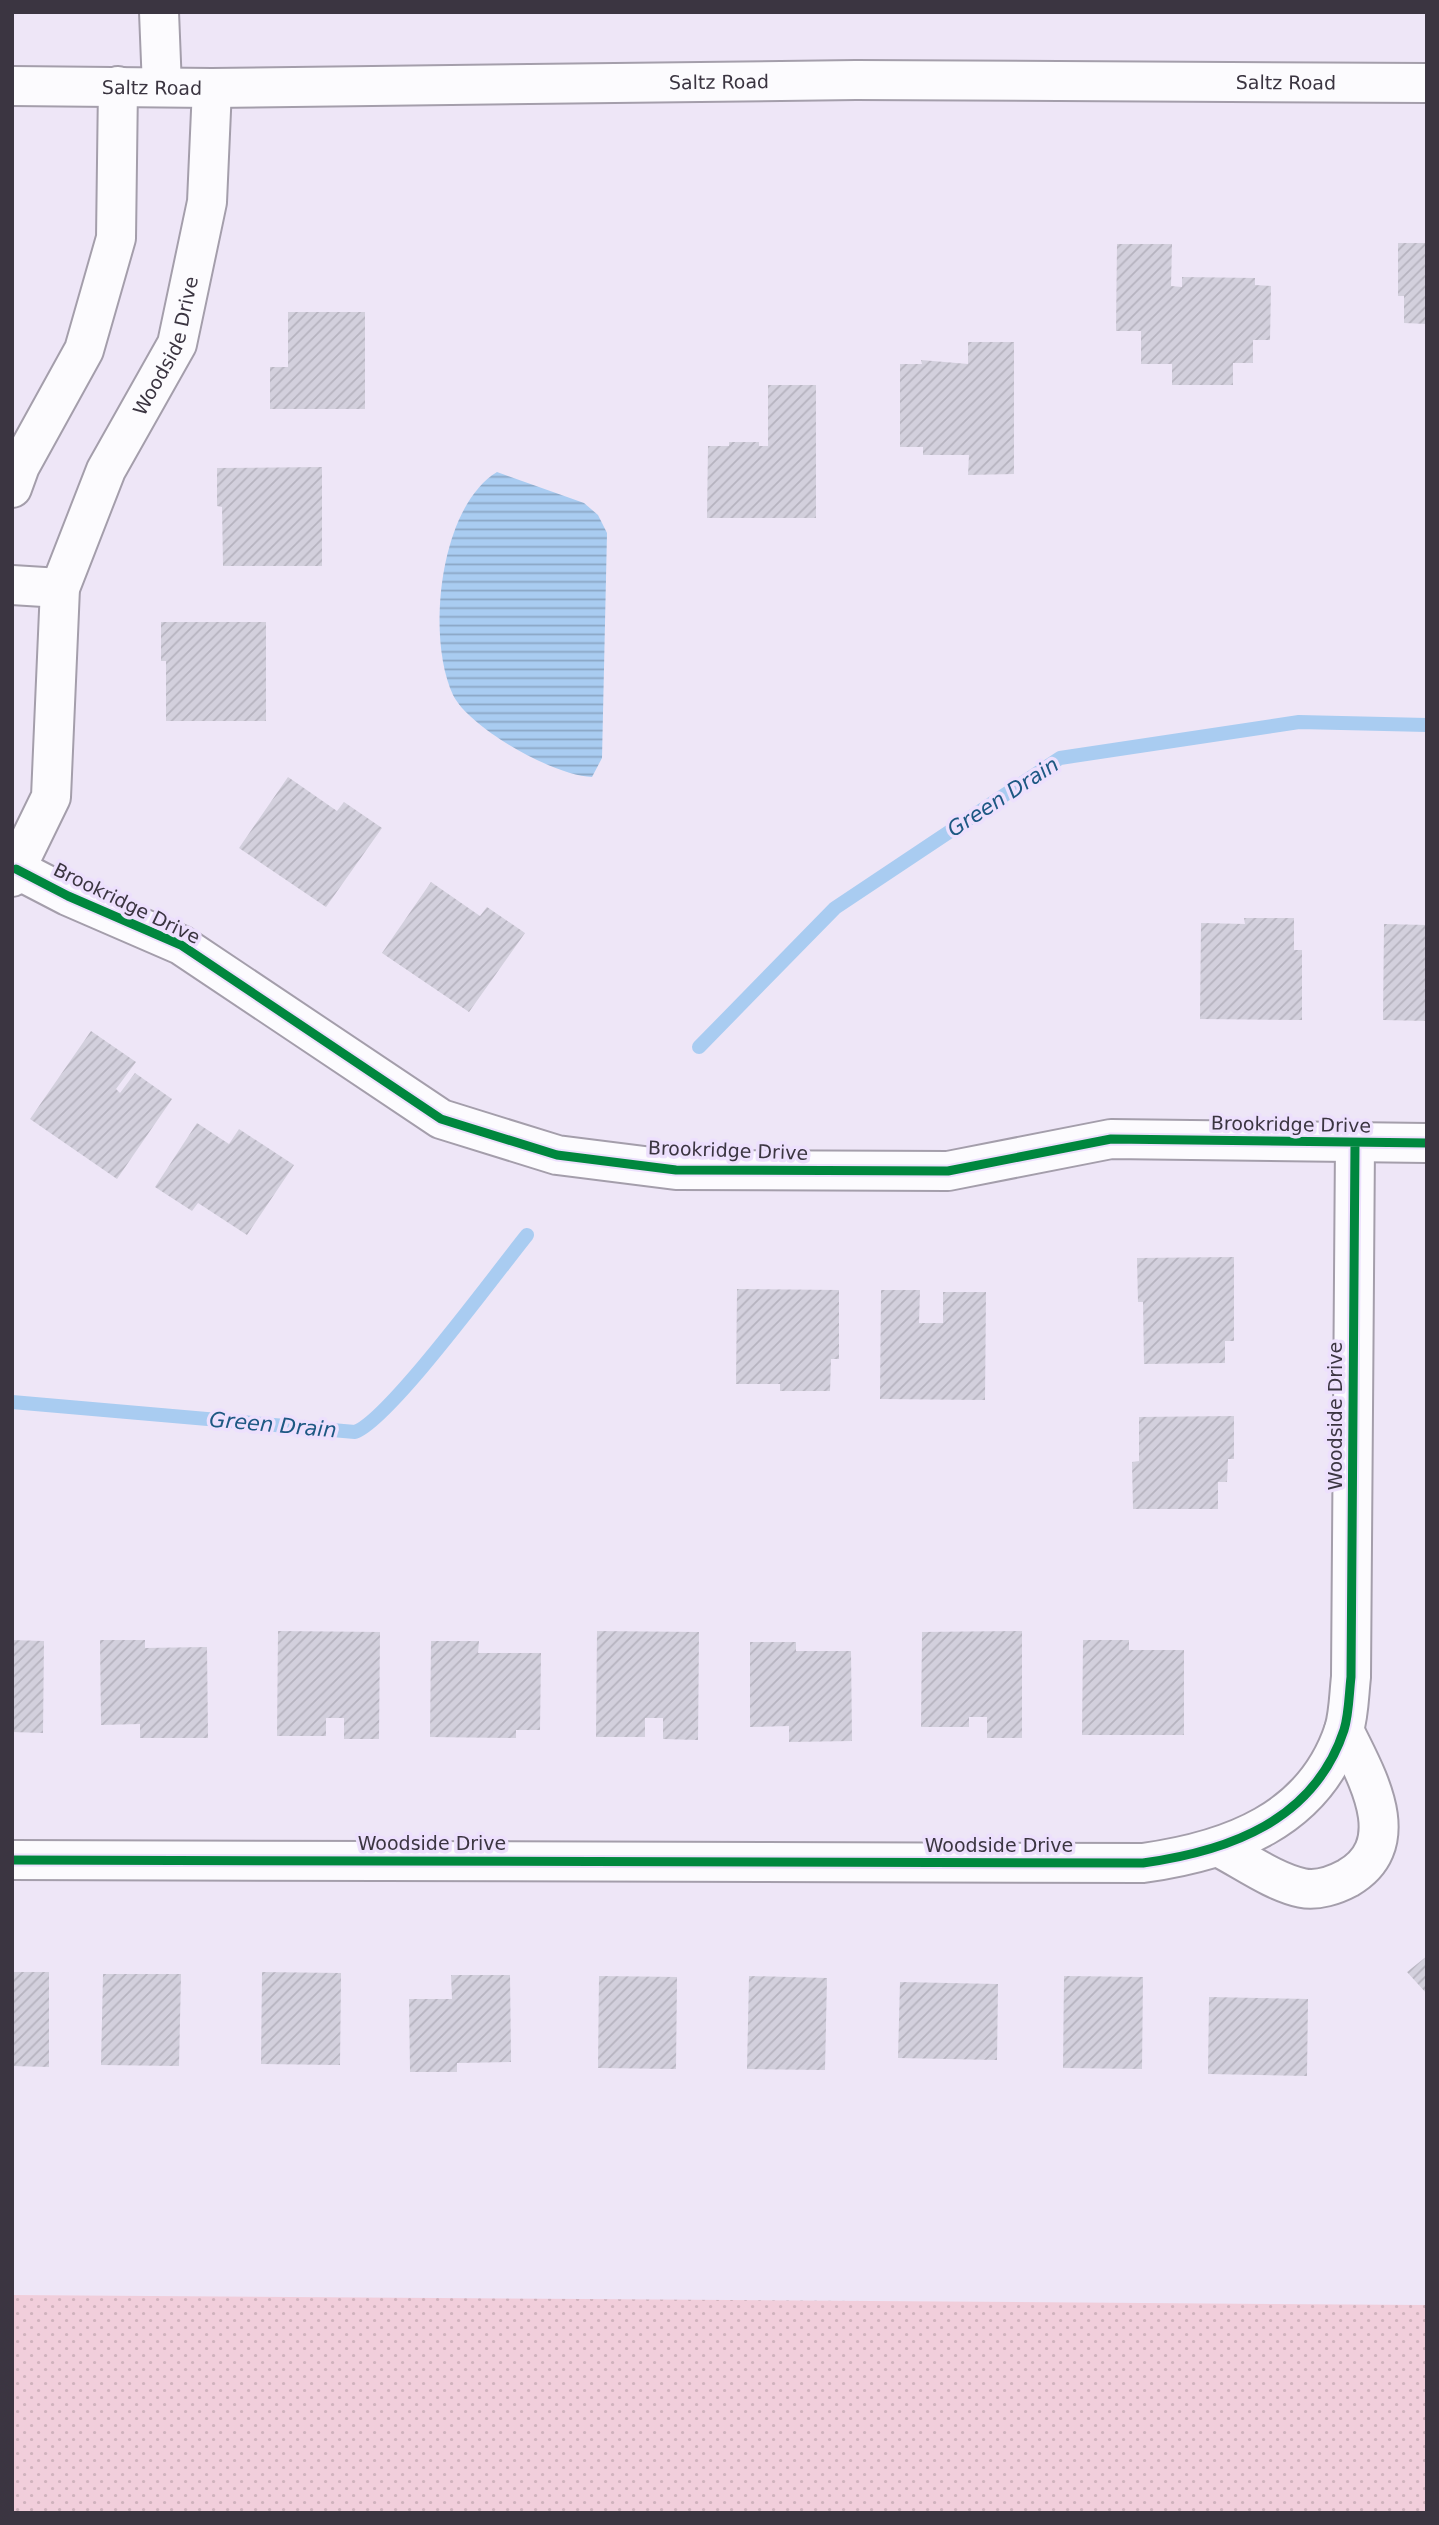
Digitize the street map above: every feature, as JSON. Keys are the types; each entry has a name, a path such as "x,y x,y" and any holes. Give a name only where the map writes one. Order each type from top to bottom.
{"street":[{"path":"159,12 162,87"},
{"name":"Saltz Road","path":"12,86 212,88 856,80 1427,83"},
{"path":"12,488 20,466 84,349 116,238 118,86"},
{"name":"Woodside Drive","path":"14,869 51,797 60,588 106,470 177,344 207,202 212,88"},
{"path":"12,585 60,588"},
{"name":"Brookridge Drive","path":"14,869 68,896 181,945 441,1119 557,1155 676,1170 948,1171 1111,1139 1427,1143"},
{"name":"Woodside Drive","path":"12,1860 1143,1863 1191,1856 1220,1848 1260,1830 1287,1812 1321,1774 1344,1730 1351,1677 1355,1143"},
{"path":"1220,1848 1303,1888 1323,1887 1356,1873 1370,1856 1377,1837 1379,1809 1344,1730"}],"shaded area":[{"path":"12,2295 1427,2305 1427,2513 12,2513"}],"water":[{"path":"497,472 584,503 598,515 607,533 602,758 592,777 557,769 495,736 462,708 453,695 445,670 440,641 440,609 443,575 450,543 462,514 477,489"}],"building":[{"path":"1398,243 1427,243 1427,324 1404,323 1404,296 1398,296"},
{"path":"1117,244 1172,244 1171,286 1182,287 1182,277 1255,278 1255,285 1271,286 1270,340 1253,340 1253,363 1233,363 1233,385 1172,385 1172,364 1141,364 1141,331 1116,331"},
{"path":"288,312 365,312 365,409 270,409 270,367 288,367"},
{"path":"968,342 1014,342 1014,474 968,475 969,455 923,455 923,447 900,447 900,364 922,364 921,360 968,364"},
{"path":"768,385 816,385 816,518 707,518 708,446 729,446 729,442 759,442 759,446 768,446"},
{"path":"322,467 322,566 223,566 222,507 217,506 217,468"},
{"path":"161,622 266,622 266,721 166,721 166,661 161,661"},
{"path":"288,777 337,811 344,802 382,828 326,907 239,848"},
{"path":"431,882 480,916 487,907 525,933 469,1012 382,953"},
{"path":"1244,918 1294,918 1294,950 1302,950 1302,1020 1200,1019 1201,923 1245,924"},
{"path":"1384,924 1427,925 1427,1021 1383,1020"},
{"path":"91,1031 136,1062 116,1089 120,1093 135,1073 172,1099 117,1179 30,1119"},
{"path":"197,1123 229,1144 239,1129 294,1165 247,1235 198,1203 192,1211 155,1187"},
{"path":"1234,1257 1234,1341 1225,1341 1225,1363 1144,1364 1143,1302 1138,1302 1137,1258"},
{"path":"737,1289 839,1290 839,1359 831,1359 830,1391 780,1391 780,1384 736,1384"},
{"path":"881,1290 920,1290 919,1323 943,1323 943,1292 986,1292 985,1400 880,1399"},
{"path":"1234,1416 1234,1459 1228,1459 1227,1482 1218,1482 1218,1509 1133,1509 1132,1462 1139,1461 1139,1417"},
{"path":"278,1631 380,1632 379,1739 344,1739 344,1718 326,1718 326,1736 277,1736"},
{"path":"597,1631 699,1632 698,1740 663,1739 663,1718 645,1718 645,1737 596,1737"},
{"path":"1022,1631 1022,1738 987,1738 987,1717 969,1717 969,1727 921,1727 922,1632"},
{"path":"12,1640 44,1641 43,1733 12,1732"},
{"path":"100,1640 145,1640 145,1648 207,1647 208,1738 140,1738 140,1724 101,1725"},
{"path":"1083,1640 1129,1640 1129,1650 1184,1650 1184,1735 1082,1735"},
{"path":"431,1641 479,1641 478,1653 541,1653 540,1730 516,1730 516,1738 430,1737"},
{"path":"750,1642 796,1642 796,1651 851,1651 852,1741 789,1742 789,1726 750,1727"},
{"path":"1427,1956 1427,1994 1407,1972"},
{"path":"12,1972 49,1972 49,2067 12,2066"},
{"path":"262,1972 341,1973 340,2065 261,2064"},
{"path":"103,1974 181,1974 179,2066 101,2065"},
{"path":"451,1975 510,1975 511,2062 457,2063 457,2072 410,2072 409,1999 452,1999"},
{"path":"599,1976 677,1977 676,2069 598,2068"},
{"path":"749,1976 827,1978 825,2070 747,2069"},
{"path":"1064,1976 1143,1977 1142,2069 1063,2068"},
{"path":"900,1982 998,1984 997,2060 898,2058"},
{"path":"1209,1997 1308,1999 1307,2076 1208,2074"}],"waterway":[{"name":"Green Drain","path":"699,1047 835,908 1060,758 1299,722 1427,725"},
{"name":"Green Drain","path":"12,1402 355,1432 371,1422 416,1374 527,1235"}],"cycle path":[{"path":"16,869 68,896 181,945 441,1119 557,1155 676,1170 948,1171 1111,1139 1427,1143"},
{"path":"12,1860 1143,1863 1206,1850 1236,1840 1264,1826 1290,1809 1312,1787 1330,1761 1344,1730 1348,1711 1351,1677 1355,1143"}]}
